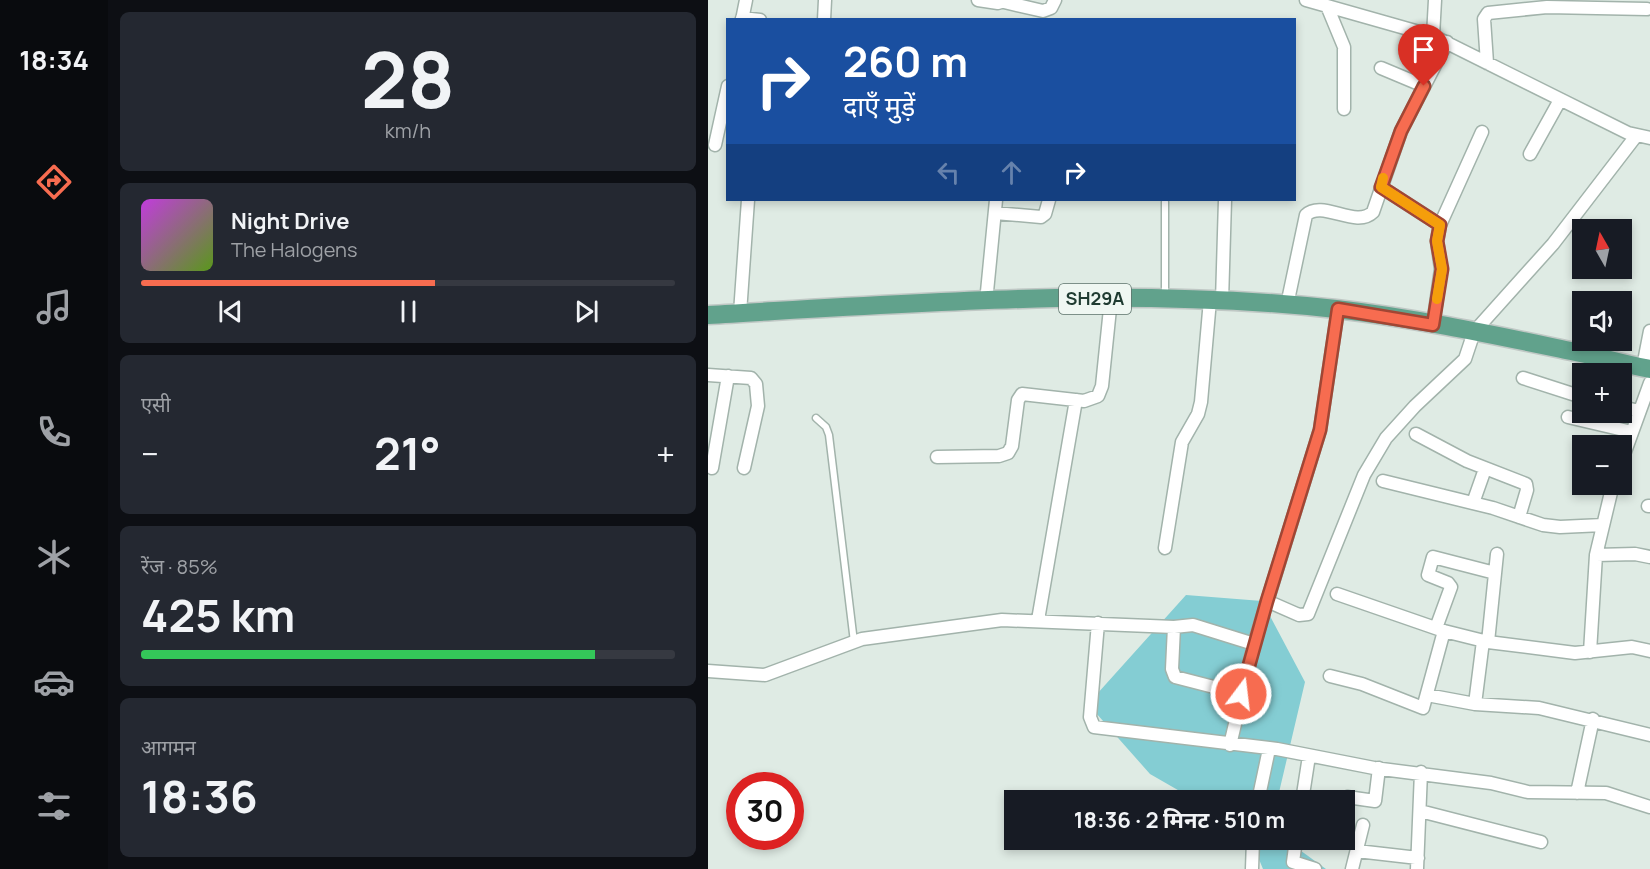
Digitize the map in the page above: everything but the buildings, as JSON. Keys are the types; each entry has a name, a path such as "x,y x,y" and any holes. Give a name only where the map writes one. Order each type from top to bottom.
{"main road":[{"name":"SH29A","path":"708,315 986,302 1111,299 1216,300 1287,304 1338,309 1482,334 1648,373"}],"street":[{"path":"742,18 746,0"},
{"path":"824,18 825,0"},
{"path":"978,0 1006,1 1042,11 1050,8 1055,0"},
{"path":"1306,0 1433,36 1636,136 1650,138"},
{"path":"1433,36 1435,0"},
{"path":"1487,63 1486,14 1540,4 1594,4 1648,10"},
{"path":"1328,6 1344,47 1344,109"},
{"path":"1287,304 1305,215 1314,211 1368,216 1372,212 1401,131 1447,42"},
{"path":"1381,68 1424,86"},
{"path":"715,145 726,95"},
{"path":"1530,154 1560,100"},
{"path":"1433,325 1442,269 1437,241 1440,225 1482,132"},
{"path":"1267,601 1299,615 1308,614 1374,458 1401,420 1465,359 1636,136"},
{"path":"1381,187 1440,225"},
{"path":"740,313 748,201"},
{"path":"986,302 996,201"},
{"path":"995,213 1041,217 1045,214 1049,201"},
{"path":"1165,548 1182,442 1196,418 1201,402 1216,300 1225,201"},
{"path":"937,457 999,456 1008,453 1012,446 1018,400 1022,394 1090,401 1100,392 1111,299"},
{"path":"1230,745 1254,644 1320,430 1338,309"},
{"path":"1631,435 1640,411 1648,373 1650,331"},
{"path":"708,375 751,378 758,388 758,406 744,468"},
{"path":"712,468 728,376"},
{"path":"1523,378 1572,394"},
{"path":"1038,620 1076,400"},
{"path":"1632,409 1640,411"},
{"path":"1568,417 1632,432"},
{"path":"1416,434 1485,469 1527,485 1519,517"},
{"path":"1473,503 1485,469"},
{"path":"1383,481 1560,527 1603,525"},
{"path":"1590,652 1596,555 1610,495"},
{"path":"1474,704 1497,554"},
{"path":"1596,555 1635,554 1650,557"},
{"path":"1330,676 1362,684 1418,708 1424,706 1451,587 1448,583 1428,575 1433,557 1495,573"},
{"path":"1337,594 1440,630 1485,641 1571,652 1632,647 1650,651"},
{"path":"708,671 765,675 854,642 984,622 1038,620 1174,627 1193,625 1254,644"},
{"path":"1098,623 1090,717 1092,724 1099,728 1277,750 1379,768 1421,772 1528,792 1606,793 1650,807"},
{"path":"1174,627 1172,669 1175,677 1241,694"},
{"path":"1427,695 1474,704 1528,707 1593,719 1650,735"},
{"path":"1577,793 1593,719"},
{"path":"1262,790 1277,750"},
{"path":"1304,790 1309,756"},
{"path":"1355,798 1375,801 1379,768"},
{"path":"1357,851 1417,864 1421,772"},
{"path":"1420,811 1541,842"},
{"path":"1352,869 1363,825"},
{"path":"1252,869 1253,850"},
{"path":"1295,850 1293,862 1315,869"}],"lane":[{"path":"1164,300 1165,202"},
{"path":"816,418 826,427 829,435 854,642"}],"water":[{"path":"1186,595 1262,601 1305,682 1280,790 1178,790 1150,774 1088,704"},
{"path":"1255,850 1300,850 1326,869 1263,869"}],"slow traffic":[{"path":"1383,178 1381,187 1440,225 1437,241 1442,269 1437,299"}],"route":[{"path":"1241,694 1254,644 1320,430 1338,309 1433,325 1442,269 1437,241 1440,225 1381,187 1393,148 1424,86"}]}
